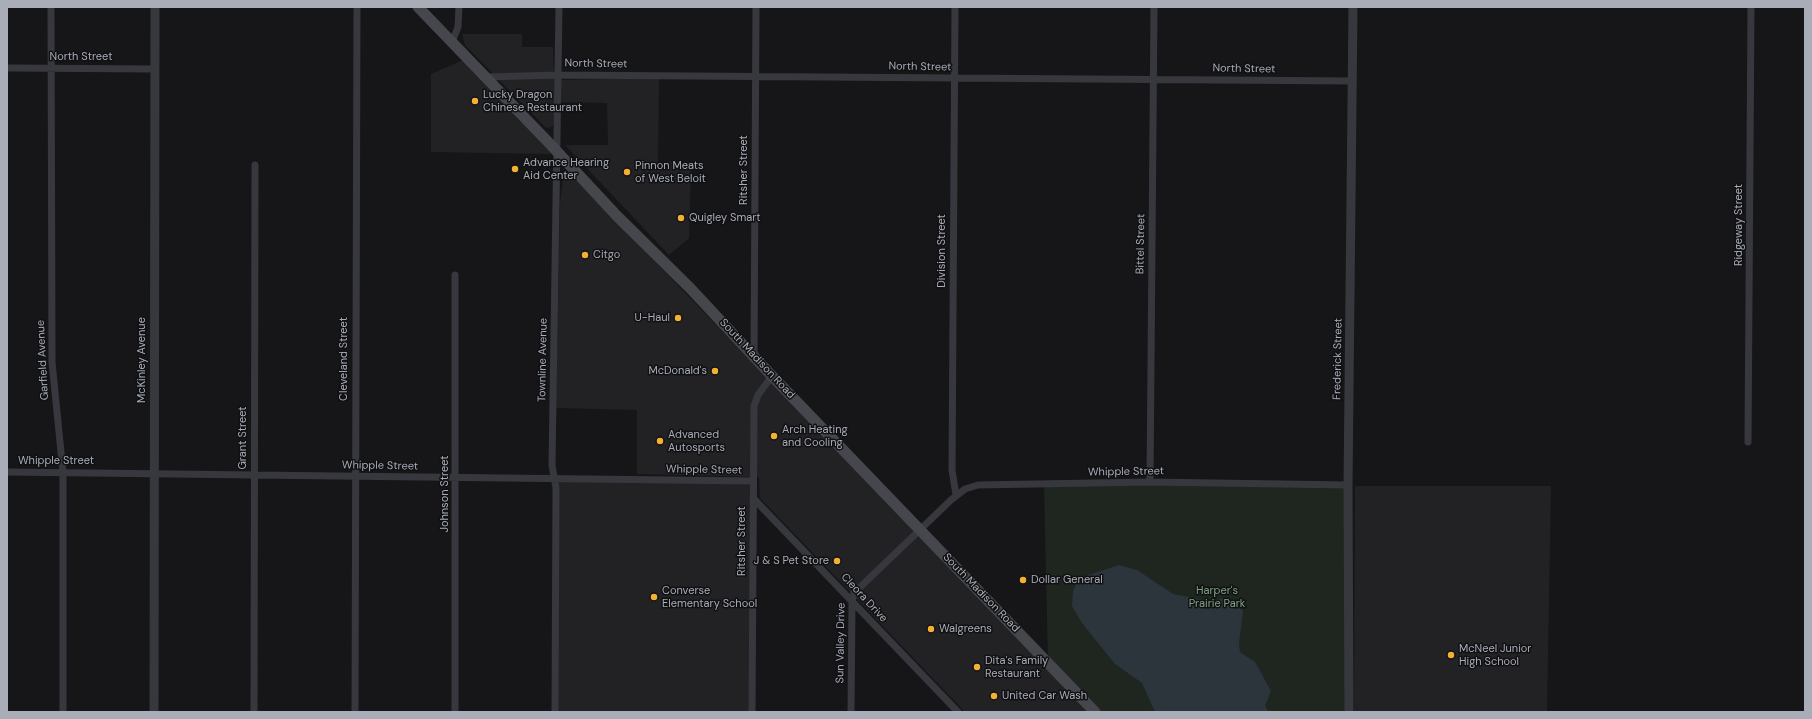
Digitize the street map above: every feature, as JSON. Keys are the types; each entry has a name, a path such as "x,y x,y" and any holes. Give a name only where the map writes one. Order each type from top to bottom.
{"main road":[{"name":"South Madison Road","path":"418,7 557,151 617,216 691,289 772,376 1095,712"}],"street":[{"name":"Garfield Avenue","path":"51,7 52,362 63,472 63,712"},
{"name":"McKinley Avenue","path":"154,712 155,7"},
{"name":"Cleveland Street","path":"355,712 357,7"},
{"path":"452,42 458,27 459,7"},
{"name":"Townline Avenue","path":"555,712 556,496 555,478 552,465 559,7"},
{"name":"Ritsher Street","path":"754,357 756,7"},
{"name":"Division Street","path":"954,7 952,470 956,495"},
{"name":"Bittel Street","path":"1150,482 1154,7"},
{"name":"Frederick Street","path":"1349,712 1348,485 1353,7"},
{"name":"Ridgeway Street","path":"1748,442 1751,7"},
{"name":"North Street","path":"7,68 154,69"},
{"name":"North Street","path":"486,77 558,75 1353,82"},
{"name":"Grant Street","path":"254,712 253,474 255,165"},
{"name":"Johnson Street","path":"455,275 455,712"},
{"name":"Ritsher Street","path":"752,712 754,406 758,395 772,376"},
{"name":"Whipple Street","path":"7,472 753,481"},
{"name":"Whipple Street","path":"920,530 956,495 965,489 978,484 1150,482 1348,485"},
{"name":"Cleora Drive","path":"753,498 958,712"},
{"name":"Sun Valley Drive","path":"851,712 852,602 854,593 859,586 920,530"}],"shaded area":[{"path":"462,34 522,34 522,47 553,47 554,80 659,78 658,162 691,162 689,238 669,255 565,145 608,145 607,103 554,102 554,124 552,127 546,128 465,45"},
{"path":"463,60 552,154 431,152 431,74"},
{"path":"570,175 1091,712 965,712 760,498 759,477 637,474 637,410 556,408 560,204 563,179 565,176"},
{"name":"Converse Elementary School","path":"555,478 753,481 752,712 554,712"},
{"name":"McNeel Junior High School","path":"1355,486 1551,486 1547,712 1354,712"},
{"path":"1119,565 1137,570 1173,594 1210,601 1224,598 1238,603 1243,611 1239,643 1240,652 1255,662 1271,691 1265,706 1269,712 1155,712 1142,683 1115,664 1082,623 1072,606 1073,591 1079,578"}],"green space":[{"name":"Harper's Prairie Park","path":"1044,484 1348,485 1349,712 1095,712 1048,663"}],"place":[{"name":"Lucky Dragon Chinese Restaurant","path":"475,101"},
{"name":"Advance Hearing Aid Center","path":"515,169"},
{"name":"Pinnon Meats of West Beloit","path":"627,172"},
{"name":"Quigley Smart","path":"681,218"},
{"name":"Citgo","path":"585,255"},
{"name":"U-Haul","path":"678,318"},
{"name":"McDonald's","path":"715,371"},
{"name":"Arch Heating and Cooling","path":"774,436"},
{"name":"Advanced Autosports","path":"660,441"},
{"name":"J & S Pet Store","path":"837,561"},
{"name":"Dollar General","path":"1023,580"},
{"name":"Converse Elementary School","path":"654,597"},
{"name":"Walgreens","path":"931,629"},
{"name":"McNeel Junior High School","path":"1451,655"},
{"name":"Dita's Family Restaurant","path":"977,667"},
{"name":"United Car Wash","path":"994,696"}]}
